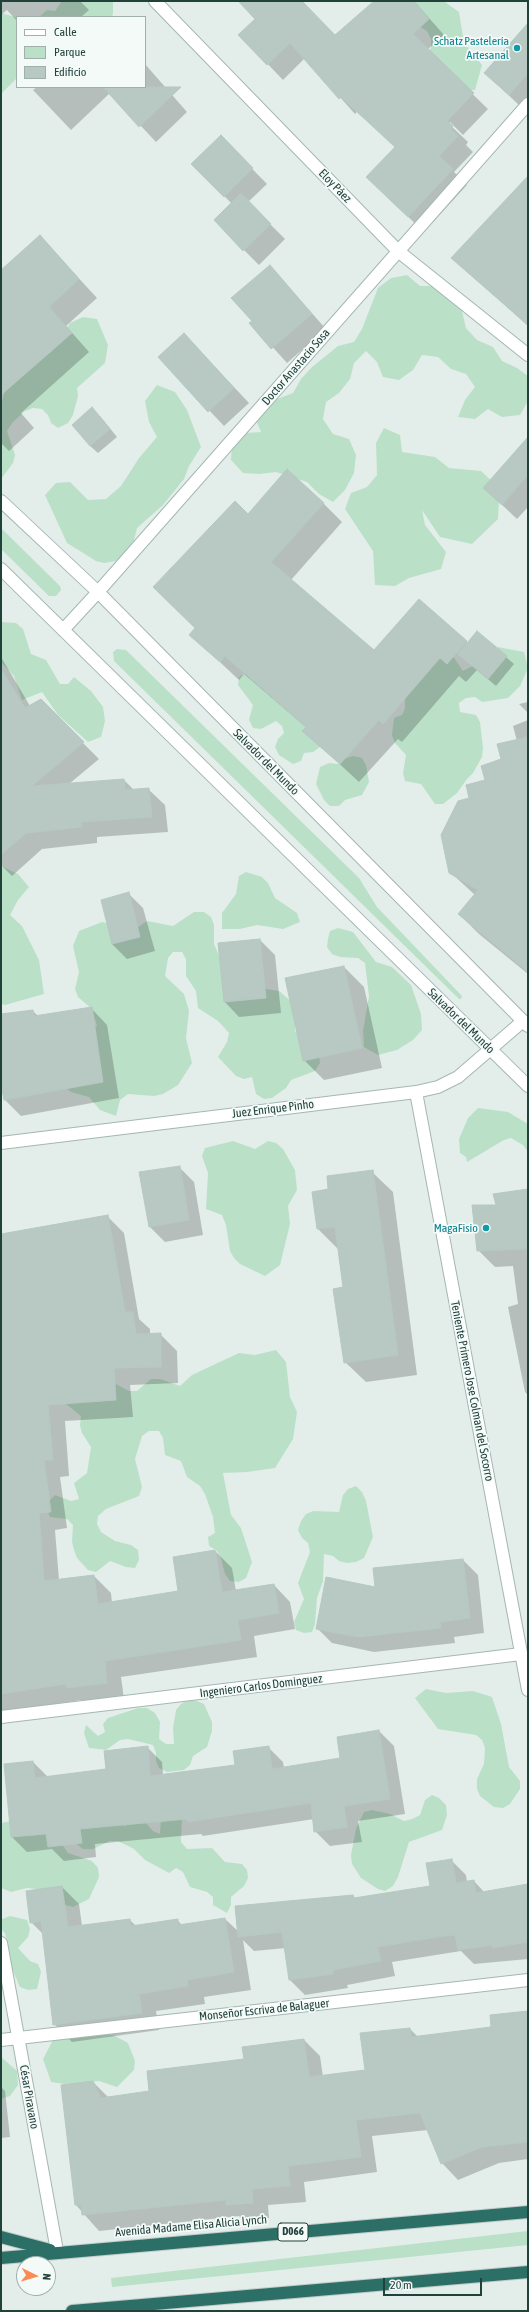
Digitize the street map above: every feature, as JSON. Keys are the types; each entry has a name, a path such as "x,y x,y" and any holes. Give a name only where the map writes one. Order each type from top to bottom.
{"highway":[{"name":"Avenida Madame Elisa Alicia Lynch","path":"1,2258 57,2251 528,2212"},
{"path":"1,2237 57,2251"},
{"path":"72,2311 528,2272"}],"street":[{"name":"Eloy Páez","path":"156,1 398,251 528,355"},
{"name":"Doctor Anastacio Sosa","path":"63,630 528,104"},
{"name":"Salvador del Mundo","path":"1,502 98,592 525,1023"},
{"name":"Salvador del Mundo","path":"1,569 528,1086"},
{"name":"Juez Enrique Pinho","path":"1,1142 416,1092 438,1087 458,1078 490,1049 525,1023"},
{"name":"Teniente Primero Jose Colman del Socorro","path":"416,1092 528,1690"},
{"name":"Ingeniero Carlos Dominguez","path":"1,1717 521,1654"},
{"name":"César Piravano","path":"1,1943 57,2251"},
{"name":"Monseñor Escriva de Balaguer","path":"1,2040 528,1980"}],"green space":[{"path":"62,1 113,1 112,16 40,16 47,10 55,11"},
{"path":"377,1 440,1 445,2 459,12 464,43 482,65 475,90 457,89 426,54 431,48 431,39 427,31"},
{"path":"1,13 16,18 16,79 1,94"},
{"path":"407,275 420,286 437,286 450,295 462,311 466,328 477,340 493,347 502,361 517,368 528,376 528,401 520,415 502,417 488,409 475,419 458,417 465,400 475,387 466,374 451,369 438,357 422,355 413,370 399,380 383,377 377,362 366,351 354,363 350,379 339,393 326,402 323,419 333,434 349,439 356,455 354,473 345,490 333,502 319,494 307,482 276,472 260,474 243,473 231,460 232,443 245,433 261,432 254,415 260,399 277,399 293,393 301,379 312,367 338,346 354,342 362,329 378,288 391,278"},
{"path":"83,317 97,319 108,345 105,363 77,388 78,396 73,415 68,423 58,428 51,423 48,415 42,409 33,408 25,411 12,423 7,431 15,455 13,463 1,479 1,406 5,389 43,354 51,352 70,323"},
{"path":"157,385 175,392 187,410 201,447 189,466 184,479 163,505 137,528 132,548 121,560 104,563 96,561 67,543 45,495 56,483 70,482 88,500 106,499 121,486 139,458 157,437 149,422 145,401"},
{"path":"384,428 400,435 402,452 435,457 449,468 481,471 494,483 499,500 498,519 472,544 440,537 422,510 425,525 446,552 441,569 409,578 395,586 375,585 373,551 345,509 351,493 367,487 377,475 376,443"},
{"path":"1,528 60,586 61,590 56,596 49,596 1,549"},
{"path":"1,622 16,623 23,629 31,654 46,660 60,684 68,684 74,677 91,691 103,707 105,721 101,737 88,742 58,715 42,692 22,700 14,676 1,662"},
{"path":"498,647 524,652 528,668 520,686 508,698 482,702 475,697 466,698 459,703 460,712 476,715 480,722 483,748 482,757 473,773 457,793 443,804 435,804 421,784 405,781 403,773 406,755 395,743 392,735 394,718 402,715 405,708 405,699 416,677 449,650 463,671 494,655"},
{"path":"117,649 126,650 359,878 377,907 462,996 461,999 459,999 114,661 113,652"},
{"path":"246,673 323,740 320,747 313,752 304,753 301,761 293,764 279,755 275,747 278,739 284,733 282,726 276,721 261,729 253,728 249,720 253,705 238,685 239,677"},
{"path":"353,756 362,758 366,765 369,782 362,795 345,800 339,806 330,806 324,800 316,784 320,767 329,763 338,764 344,759"},
{"path":"1,866 18,874 29,887 18,900 10,915 22,926 39,960 44,994 5,1005 1,1004"},
{"path":"246,872 262,877 268,883 275,898 297,913 300,922 283,929 257,925 240,929 222,929 222,913 236,894 239,876"},
{"path":"194,912 204,912 211,917 214,925 214,944 225,969 254,987 279,991 293,1003 296,1011 295,1031 319,1054 320,1063 315,1071 291,1080 286,1088 272,1098 264,1099 256,1094 252,1077 244,1079 236,1076 218,1057 227,1042 229,1033 218,1021 198,1008 196,991 186,976 186,959 182,952 173,952 168,958 165,976 184,994 189,1011 186,1038 192,1063 178,1085 163,1094 154,1096 128,1094 120,1100 116,1116 100,1110 89,1097 71,1092 63,1086 68,1037 63,1011 72,1011 89,1029 97,1026 92,1009 78,997 75,989 79,972 73,946 79,931 102,922 134,930 147,921 173,926"},
{"path":"338,928 353,932 376,962 392,967 411,985 421,1014 422,1030 413,1040 397,1050 378,1055 364,1047 363,1031 369,996 365,963 358,958 340,957 332,954 327,947 328,939 330,931"},
{"path":"478,1108 508,1112 528,1124 528,1152 523,1145 511,1138 504,1140 467,1162 466,1157 460,1153 459,1139 468,1118"},
{"path":"233,1141 255,1149 268,1141 276,1143 283,1149 295,1170 297,1190 288,1206 290,1224 280,1265 265,1276 240,1264 234,1258 230,1251 226,1225 222,1215 206,1209 208,1173 202,1156 205,1148"},
{"path":"276,1350 286,1362 290,1397 297,1412 293,1439 275,1468 247,1472 223,1473 231,1515 241,1528 252,1562 246,1578 239,1582 230,1581 225,1574 221,1558 216,1550 209,1546 208,1537 215,1533 213,1517 205,1494 200,1486 187,1477 181,1461 165,1455 163,1438 159,1431 149,1431 142,1436 135,1459 142,1487 139,1496 106,1509 98,1516 97,1524 101,1532 115,1541 131,1545 138,1550 139,1560 135,1568 126,1567 110,1561 96,1572 88,1570 77,1558 74,1550 72,1542 73,1525 67,1519 50,1517 47,1509 49,1501 55,1495 71,1501 79,1499 74,1483 87,1473 91,1447 82,1433 80,1425 81,1416 61,1400 114,1383 129,1391 137,1391 151,1379 160,1379 180,1386 192,1375 239,1353 255,1355"},
{"path":"356,1486 362,1492 366,1501 373,1537 364,1558 356,1562 347,1563 339,1561 333,1556 324,1554 323,1581 317,1598 315,1624 312,1632 304,1633 296,1630 294,1622 304,1599 298,1583 310,1552 308,1543 302,1538 298,1530 301,1521 306,1514 313,1511 339,1512 343,1495 348,1489"},
{"path":"426,1689 446,1693 473,1691 492,1697 501,1724 509,1767 520,1781 520,1789 510,1804 503,1808 494,1807 480,1796 477,1789 477,1779 484,1764 485,1748 482,1740 476,1735 438,1729 415,1698"},
{"path":"188,1700 197,1701 204,1704 212,1722 212,1731 207,1747 193,1756 190,1765 184,1770 167,1772 159,1768 153,1745 128,1739 120,1740 106,1750 89,1748 84,1733 86,1725 98,1736 105,1732 103,1724 108,1718 138,1708 147,1708 155,1713 160,1722 159,1739 166,1744 174,1744 173,1728 176,1710 181,1704"},
{"path":"432,1795 439,1798 446,1805 447,1815 442,1830 409,1842 398,1877 393,1886 385,1891 378,1889 361,1878 352,1864 351,1855 356,1829 364,1812 372,1810 390,1814 404,1821 412,1819 420,1815 425,1800"},
{"path":"182,1816 181,1842 187,1849 212,1848 225,1862 242,1864 247,1870 248,1878 244,1886 231,1897 231,1905 227,1913 213,1905 213,1897 207,1892 190,1887 183,1872 176,1868 169,1873 145,1860 134,1849 118,1841 110,1841 93,1849 83,1849 70,1839 73,1823 115,1819 124,1826 140,1821 147,1824 153,1831 160,1834 161,1817"},
{"path":"11,1821 19,1822 58,1838 68,1853 92,1861 98,1868 99,1877 89,1899 73,1907 65,1905 60,1899 36,1889 27,1888 11,1892 1,1888 1,1823"},
{"path":"10,1916 27,1920 30,1929 28,1937 18,1948 30,1961 38,1964 41,1972 37,1989 28,1990 20,1987 13,1971 6,1965 4,1958 7,1942 5,1933 1,1929 1,1922 2,1919"},
{"path":"113,2035 128,2043 135,2061 134,2070 117,2087 99,2081 65,2084 51,2082 43,2059 54,2038"},
{"path":"1,2057 17,2071 18,2085 10,2096 1,2099"},
{"path":"528,2231 528,2245 112,2287 111,2278"}],"building":[{"path":"238,1 302,1 335,35 374,1 414,1 429,19 413,34 474,93 447,121 453,126 451,129 458,136 439,156 453,169 408,217 366,177 395,147 341,97 339,99 290,43 267,65 238,35 255,19"},
{"name":"Schatz Pastelería Artesanal","path":"528,23 528,73 509,95 484,73"},
{"path":"181,87 139,127 104,88"},
{"path":"221,135 253,168 224,197 191,164"},
{"path":"528,176 528,325 451,258"},
{"path":"241,193 271,224 243,251 214,220"},
{"path":"40,235 79,279 49,307 72,333 1,395 1,270"},
{"path":"270,265 312,314 271,349 249,323 252,321 231,298"},
{"path":"184,333 234,388 208,412 158,357"},
{"path":"92,407 110,429 90,446 72,425"},
{"path":"528,437 528,475 502,505 483,488"},
{"path":"287,469 324,503 271,562 374,650 419,599 467,641 447,664 440,658 383,724 379,720 340,764 302,731 306,727 225,656 220,662 189,635 195,628 153,587 235,501 248,514"},
{"path":"477,631 507,656 488,679 458,654"},
{"path":"1,669 25,708 41,699 84,742 32,786 124,779 125,790 149,788 152,817 81,822 82,827 26,833 1,855"},
{"path":"528,737 528,972 458,914 478,890 449,873 441,835 458,801 469,798 466,785 485,780 481,766 501,759 497,744"},
{"path":"129,892 140,937 112,944 101,900"},
{"path":"260,939 266,998 224,1002 218,943"},
{"path":"344,966 362,1048 303,1061 285,978"},
{"path":"92,1007 103,1082 4,1100 1,1084 1,1014 33,1010 34,1016"},
{"path":"180,1166 189,1220 149,1227 139,1172"},
{"path":"373,1170 398,1355 344,1363 333,1289 343,1287 335,1227 317,1229 312,1192 328,1189 327,1176"},
{"path":"528,1189 528,1249 477,1251 472,1205 496,1205 493,1194"},
{"path":"108,1215 125,1312 133,1312 136,1334 161,1333 161,1367 114,1368 116,1400 48,1405 53,1460 44,1460 51,1512 39,1513 44,1581 94,1575 98,1604 178,1591 173,1557 215,1550 222,1592 274,1584 279,1613 238,1620 241,1640 105,1661 107,1683 67,1688 66,1684 1,1694 1,1234"},
{"path":"463,1559 470,1618 440,1622 441,1628 358,1637 316,1629 326,1577 375,1587 373,1568"},
{"path":"379,1730 390,1799 344,1806 347,1827 314,1832 311,1803 187,1822 187,1819 80,1829 82,1843 48,1847 46,1834 11,1837 4,1764 33,1761 35,1778 106,1769 104,1751 148,1746 150,1776 235,1765 233,1751 269,1746 272,1769 340,1758 337,1737"},
{"path":"452,1859 456,1883 474,1880 476,1893 528,1884 528,1942 492,1948 492,1945 458,1950 455,1935 437,1937 377,1947 381,1961 333,1970 333,1974 289,1980 282,1932 238,1937 235,1906 353,1895 354,1898 430,1886 426,1863"},
{"path":"62,1886 68,1927 130,1919 131,1926 178,1919 178,1925 225,1918 234,1972 187,1980 188,1986 139,1994 142,2013 53,2025 41,1921 30,1923 26,1891"},
{"path":"528,2011 528,2142 482,2147 441,2164 420,2113 356,2120 361,2157 288,2166 290,2186 252,2189 253,2203 226,2205 226,2200 82,2215 81,2205 75,2205 61,2085 93,2081 101,2098 149,2091 147,2071 244,2059 242,2047 304,2039 309,2077 365,2070 360,2033 410,2028 411,2037 491,2027 490,2015"}],"place":[{"name":"Schatz Pastelería Artesanal","path":"517,48"},
{"name":"MagaFisio","path":"486,1228"}]}
